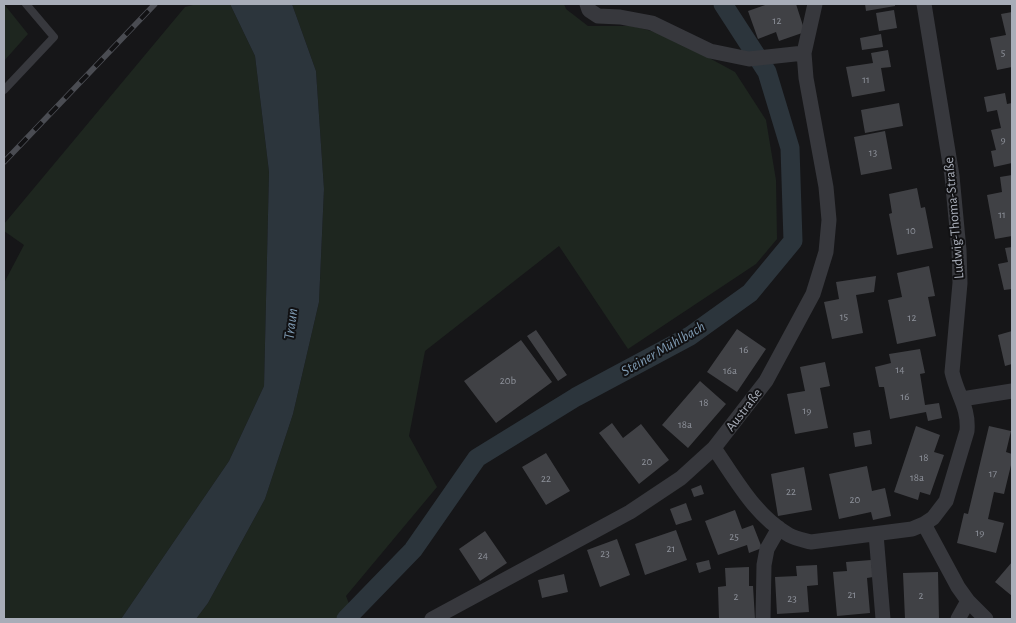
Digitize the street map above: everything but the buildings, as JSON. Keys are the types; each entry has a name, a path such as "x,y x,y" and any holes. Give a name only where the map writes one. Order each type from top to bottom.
{"street":[{"path":"587,4 589,10 598,16 620,17 652,23 710,51 749,59 804,53"},
{"name":"Austraße","path":"432,619 630,512 681,478 714,448 766,381 813,294 826,252 829,220 826,187 806,78 804,53 815,4"},
{"name":"Ludwig-Thoma-Straße","path":"714,448 753,504 764,516 788,535 800,540 811,542 912,529 933,518 946,501 968,422 967,412 954,384 952,372 960,283 959,250 953,185 924,4"},
{"path":"962,399 1012,391"},
{"path":"924,524 958,587 968,601 986,619"},
{"path":"763,619 764,565 767,549 779,528"},
{"path":"876,534 884,619"},
{"path":"958,619 968,601"}],"lane":[{"path":"4,90 54,37 26,4"}],"shaded area":[{"path":"4,4 28,34 4,61"},
{"path":"197,4 230,4 255,56 269,172 264,386 229,461 121,619 4,619 4,283 24,245 4,231 4,224 185,7"},
{"path":"292,4 564,4 566,9 588,26 632,26 667,35 735,72 766,120 776,180 777,239 756,264 628,349 559,246 425,351 409,436 437,487 346,596 355,619 196,619 208,603 265,499 293,414 319,302 324,189 316,71"}],"water":[{"name":"Traun","path":"230,4 292,4 316,71 324,189 319,302 293,414 265,499 208,603 196,619 121,619 229,461 264,386 269,172 255,56"}],"waterway":[{"name":"Steiner Mühlbach","path":"346,619 413,550 477,458 576,397 690,336 750,293 793,241 790,148 767,72 723,4"}],"railway":[{"path":"4,162 155,4"}]}
